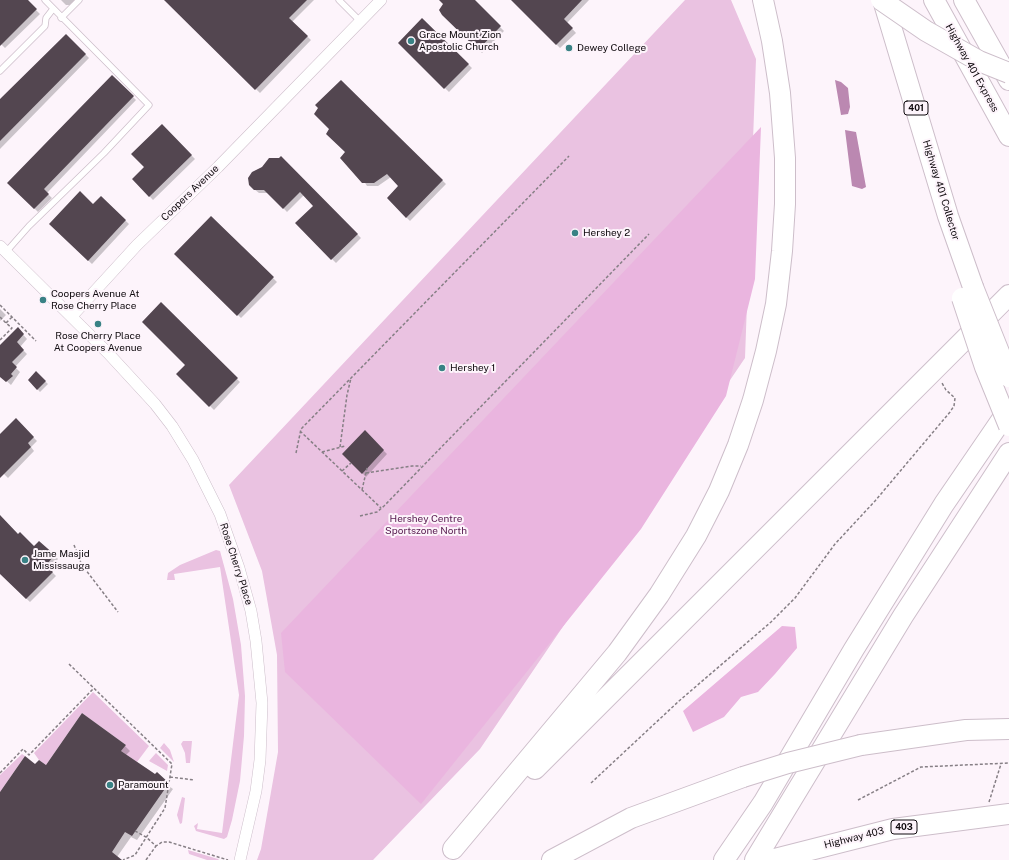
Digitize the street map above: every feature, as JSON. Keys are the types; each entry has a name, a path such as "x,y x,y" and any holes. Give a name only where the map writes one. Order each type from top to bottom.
{"highway":[{"path":"448,855 617,653 659,595 696,536 719,492 738,445 755,393 774,310 782,251 785,204 785,158 780,93 772,41 763,0"},
{"path":"882,0 926,31 979,61 1009,73"},
{"name":"Highway 401 Collector","path":"882,0 948,216 968,292 1009,377"},
{"name":"Highway 401 Express","path":"934,0 1009,136"},
{"path":"964,0 1009,80"},
{"path":"968,292 985,367 1009,426"},
{"path":"448,855 1009,295"},
{"path":"724,860 763,803 854,649 944,504 1009,409"},
{"path":"755,860 907,610 1009,453"},
{"path":"552,860 631,818 743,777 788,763 861,745 966,730 1009,729"},
{"name":"Highway 403","path":"771,860 893,829 984,816 1009,814"}],"street":[{"name":"Coopers Avenue","path":"72,316 137,245 218,167 381,0"},
{"path":"3,249 72,316"},
{"name":"Rose Cherry Place","path":"72,316 130,375 172,426 207,486 220,514 239,568 251,611 256,641 262,703 260,760 256,791 240,860"}],"lane":[{"path":"3,249 29,226 104,153 149,105 61,18 45,0"},
{"path":"61,18 79,0"},
{"path":"339,0 360,21"},
{"path":"0,71 45,26 46,18 53,9"}],"path":[{"path":"296,453 300,431 569,156"},
{"path":"360,516 377,512 649,234"},
{"path":"0,305 36,340"},
{"path":"0,317 12,328 0,340"},
{"path":"6,323 12,317"},
{"path":"591,783 679,701 786,608 834,544 875,501 939,427 956,401 955,398 946,390 935,369"},
{"path":"340,447 347,394 351,378"},
{"path":"300,431 381,508"},
{"path":"322,452 345,446"},
{"path":"342,471 351,463"},
{"path":"366,473 412,466 423,466"},
{"path":"362,490 367,468"},
{"path":"74,545 82,565 118,612"},
{"path":"69,664 172,764 165,808 135,855 123,860"},
{"path":"0,773 23,750 29,755 94,688"},
{"path":"858,800 921,767 1009,763"},
{"path":"984,816 1002,764"},
{"path":"170,777 194,780"},
{"path":"135,831 146,837 156,846"},
{"path":"146,860 156,846 162,842 169,842 228,860"}],"green space":[{"name":"Hershey Centre Sportszone North","path":"685,0 731,0 756,59 745,358 480,749 373,860 257,860 261,849 278,752 277,655 262,571 229,485"},
{"path":"761,127 755,279 726,396 641,529 421,804 285,672 281,633"},
{"path":"216,550 220,551 233,599 241,645 245,696 244,736 240,781 232,820 227,837 224,839 196,831 194,826 198,823 197,829 222,833 239,695 220,567 174,574 175,580 167,580 168,573 180,565"},
{"path":"782,626 795,627 797,648 758,692 741,697 724,717 693,732 683,711"},
{"path":"93,692 149,746 137,762 121,751 126,745 82,713 46,765 39,760 34,753"},
{"path":"183,741 192,741 190,763 186,763 185,753 181,744"},
{"path":"164,743 170,750 174,762 160,748"},
{"path":"156,753 168,765 167,771 149,761"},
{"path":"22,754 25,756 0,792 0,775"},
{"path":"182,797 185,798 182,823 180,824 177,815"},
{"path":"188,850 219,860 207,860 189,854"}],"shaded area":[{"path":"835,80 841,82 848,88 850,107 848,114 841,115"},
{"path":"845,130 856,132 866,187 862,189 852,186"}],"building":[{"path":"0,0 28,0 37,9 0,46"},
{"path":"164,0 307,0 289,18 308,36 255,90"},
{"path":"439,0 475,0 501,26 478,50 442,15 439,10 443,4"},
{"path":"511,0 582,0 564,19 573,28 556,45"},
{"path":"422,18 469,64 444,89 398,43"},
{"path":"66,34 86,54 0,141 0,99"},
{"path":"112,75 134,96 44,189 49,194 34,209 7,183"},
{"path":"341,80 443,180 406,218 387,198 398,186 387,174 374,183 362,183 340,158 345,152 326,134 329,129 314,114 318,108 315,105"},
{"path":"162,124 192,155 149,197 132,179 144,167 131,154"},
{"path":"281,156 358,234 331,260 295,223 313,206 300,192 283,209 264,190 254,190 249,185 248,178 252,172 262,167 269,158 279,158"},
{"path":"80,191 93,204 101,196 126,220 88,261 49,224"},
{"path":"211,216 274,277 237,316 174,254"},
{"path":"161,302 238,378 209,407 176,374 185,365 142,322"},
{"path":"18,327 24,334 17,342 24,350 12,362 17,367 11,374 13,376 6,382 0,377 0,345"},
{"path":"36,371 46,381 37,390 28,380"},
{"path":"16,418 34,437 28,443 31,447 0,478 0,434"},
{"path":"365,430 384,450 362,474 342,454"},
{"name":"Jame Masjid Mississauga","path":"0,515 18,534 20,532 34,546 39,541 55,555 46,565 53,572 26,599 0,574"},
{"path":"82,713 126,745 121,751 155,774 157,772 169,783 132,836 125,832 112,852 122,860 0,860 0,792 25,756 35,764 39,760 46,765"}],"place":[{"name":"Grace Mount Zion Apostolic Church","path":"411,41"},
{"name":"Dewey College","path":"569,48"},
{"name":"Hershey 2","path":"575,233"},
{"name":"Coopers Avenue At Rose Cherry Place","path":"43,300"},
{"name":"Rose Cherry Place At Coopers Avenue","path":"98,324"},
{"name":"Hershey 1","path":"442,368"},
{"name":"Jame Masjid Mississauga","path":"25,560"},
{"name":"Paramount","path":"110,785"}]}
